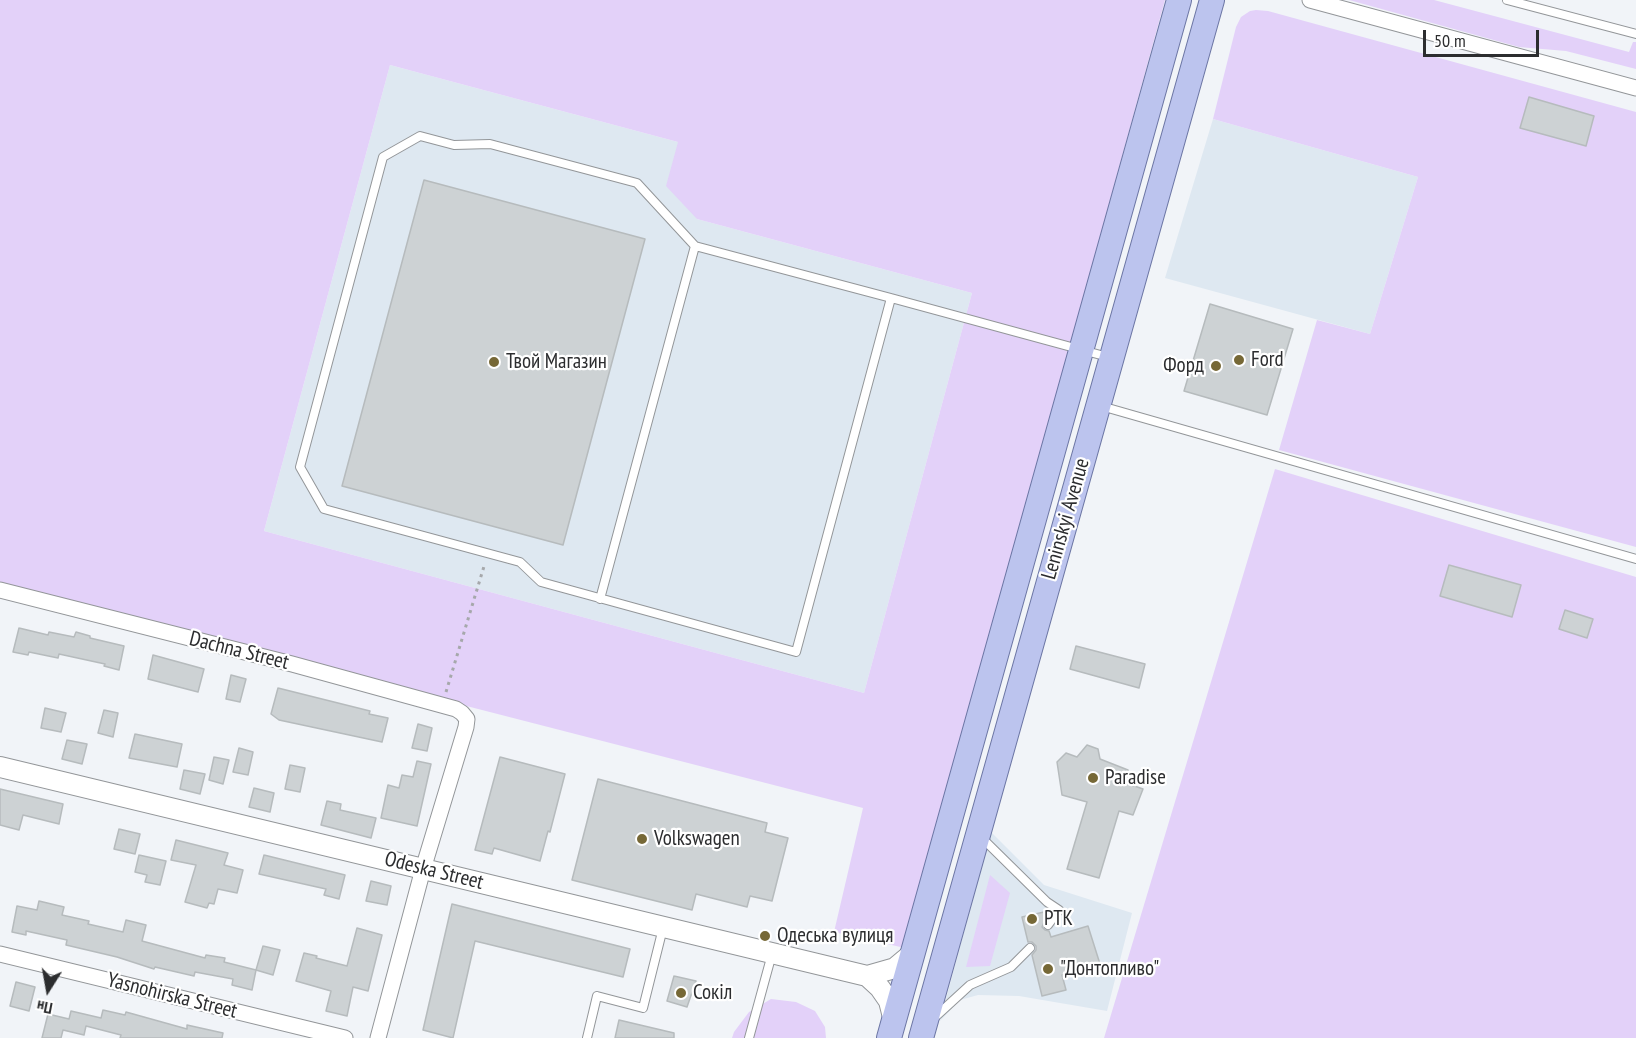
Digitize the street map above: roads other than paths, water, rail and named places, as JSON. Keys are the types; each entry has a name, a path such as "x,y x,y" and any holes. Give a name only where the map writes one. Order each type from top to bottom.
{"main road":[{"name":"Leninskyi Avenue","path":"891,1029 1179,0"},
{"name":"Leninskyi Avenue","path":"923,1033 1212,0"}],"street":[{"path":"1320,1 1636,88"},
{"name":"Dachna Street","path":"0,590 292,664 462,712 466,718 466,727 423,868"},
{"name":"Odeska Street","path":"0,767 867,976"},
{"path":"378,1038 423,868"},
{"path":"867,976 895,968 913,953"},
{"name":"Yasnohirska Street","path":"0,954 345,1038"},
{"path":"867,976 880,988 889,1001 891,1029"}],"lane":[{"path":"1507,0 1636,34"},
{"path":"891,298 796,652 541,582 520,562 324,509 300,467 383,157 420,136 454,145 490,144 637,183 695,246 891,298 1111,358"},
{"path":"600,599 695,246"},
{"path":"1097,405 1636,559"},
{"path":"978,834 1047,902 1059,910 1048,925"},
{"path":"587,1038 597,996 644,1008 664,928"},
{"path":"923,1033 970,985 1011,967 1030,948"},
{"path":"749,1038 773,953"}],"place":[{"name":"Ford","path":"1239,360"},
{"name":"Твой Магазин","path":"494,362"},
{"name":"Форд","path":"1216,366"},
{"name":"Paradise","path":"1093,778"},
{"name":"Volkswagen","path":"642,839"},
{"name":"РТК","path":"1032,919"},
{"name":"Одеська вулиця","path":"765,936"},
{"name":"\"Донтопливо\"","path":"1048,969"},
{"name":"Сокіл","path":"681,993"}]}
